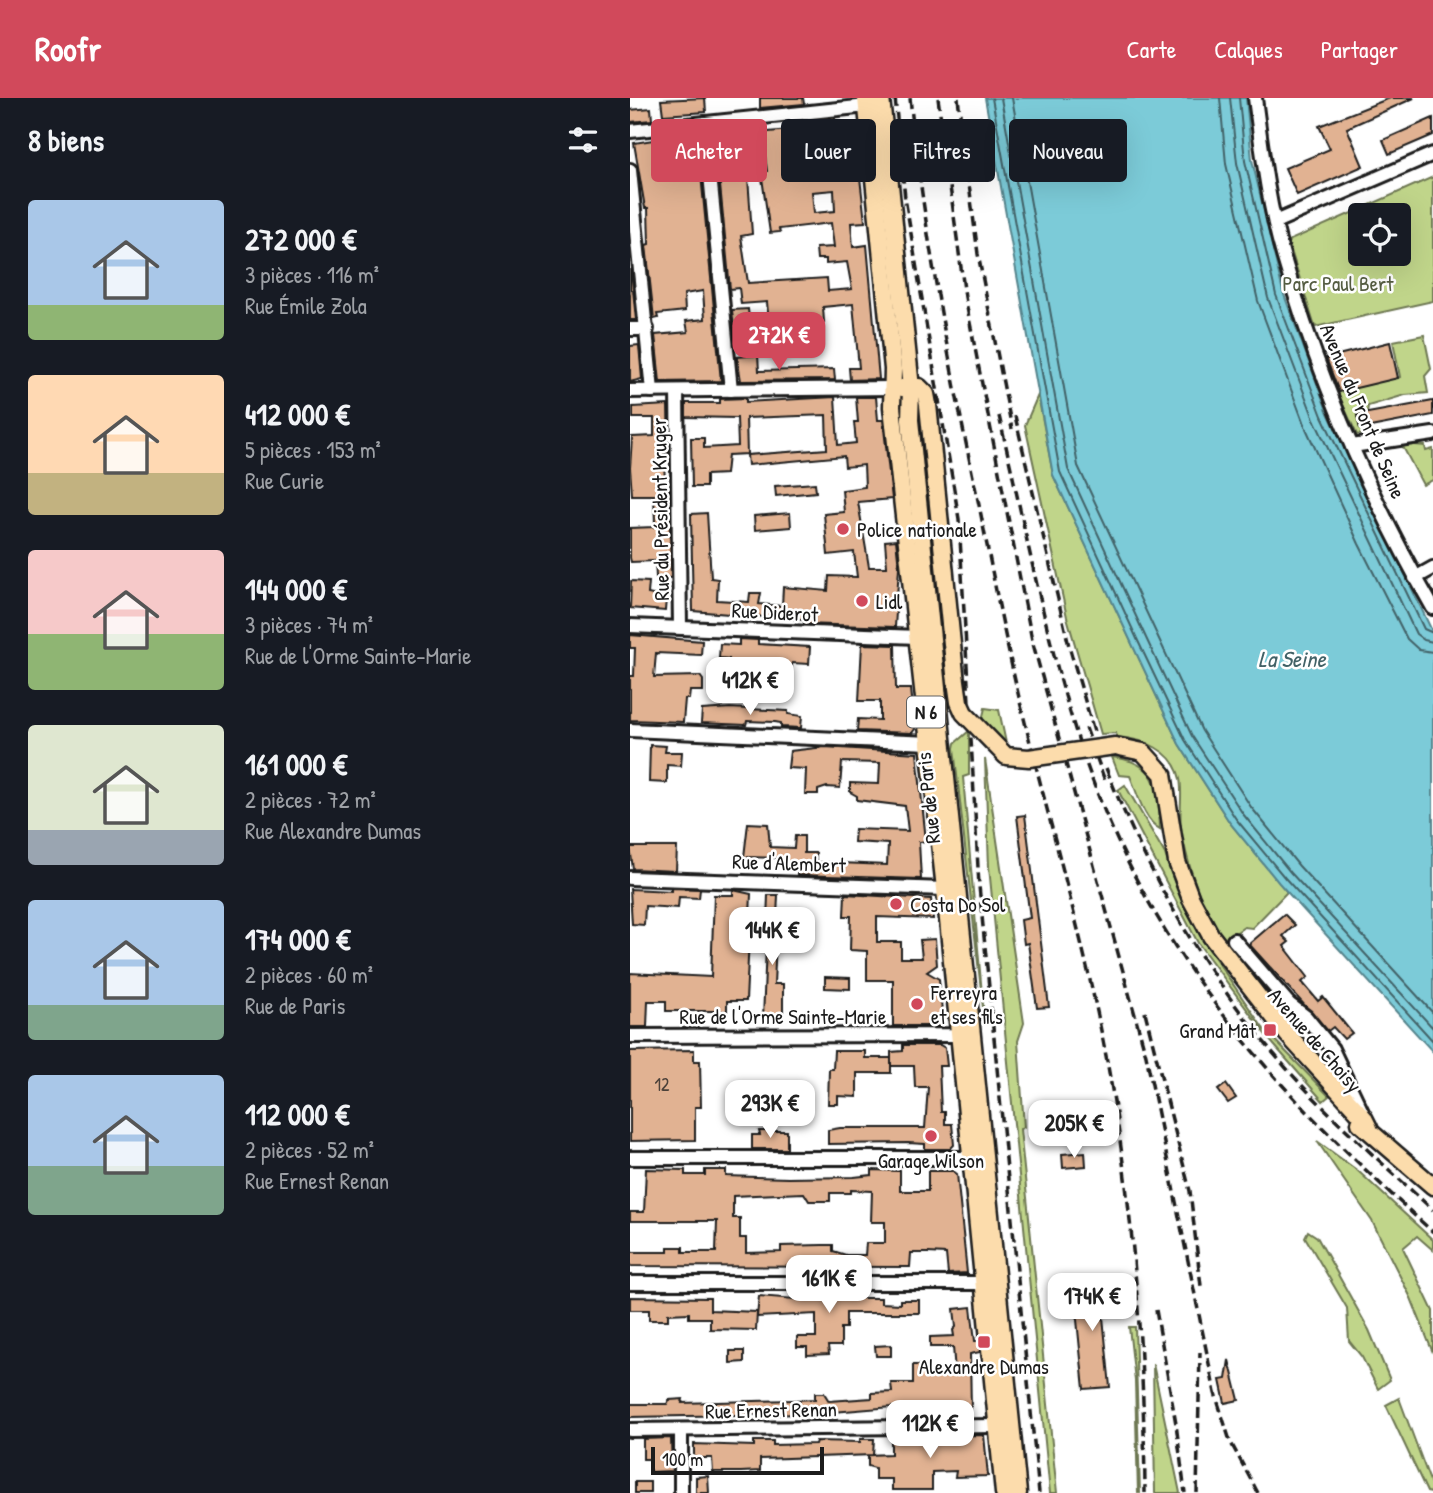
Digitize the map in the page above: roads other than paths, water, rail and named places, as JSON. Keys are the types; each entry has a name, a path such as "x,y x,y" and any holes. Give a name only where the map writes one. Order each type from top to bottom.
{"main road":[{"name":"Rue de Paris","path":"871,101 911,388 910,420 1018,1493"},
{"name":"Rue de Paris","path":"871,101 892,388 946,889 1004,1493"},
{"name":"Avenue de Choisy","path":"911,388 919,387 926,394 928,405 955,674 959,702 964,713 1006,755 1029,758 1115,746 1143,752 1155,761 1163,774 1172,839 1181,874 1201,918 1237,973 1241,985 1342,1106 1366,1123 1433,1186"},
{"path":"892,388 911,388"},
{"name":"N 6","path":"958,1035 974,1058"}],"street":[{"name":"Avenue du Front de Seine","path":"1255,98 1275,222 1314,349 1352,446 1433,608"},
{"path":"735,119 871,101"},
{"path":"630,131 651,129"},
{"path":"1275,222 1433,154"},
{"path":"630,170 652,391"},
{"path":"711,182 731,390"},
{"path":"630,329 647,328"},
{"path":"630,391 892,388"},
{"name":"Rue du Président Kruger","path":"677,391 680,627"},
{"path":"1352,446 1433,434"},
{"path":"1416,578 1433,568"},
{"name":"Rue Diderot","path":"630,626 918,637"},
{"path":"630,730 930,743"},
{"name":"Rue d'Alembert","path":"630,878 946,889"},
{"path":"1234,940 1332,1049 1366,1123"},
{"path":"1272,1021 1289,1004"},
{"path":"958,1035 972,1022"},
{"name":"Rue de l'Orme Sainte-Marie","path":"630,1036 958,1035"},
{"path":"630,1158 970,1158"},
{"path":"630,1283 983,1283"},
{"name":"Rue Ernest Renan","path":"630,1430 997,1426"},
{"path":"681,1430 681,1493"}],"water":[{"name":"La Seine","path":"985,98 1246,98 1252,160 1283,292 1328,413 1433,633 1433,1052 1279,883 1230,823 1179,744 1053,475 995,153 995,119 989,119"}],"railway":[{"path":"895,98 905,198 959,519 979,886 1039,1493"},
{"path":"910,98 931,252 968,454 1017,688 1089,974 1116,1114 1135,1276 1145,1493"},
{"path":"938,98 965,297 1032,640 1146,1055 1215,1393 1230,1441 1258,1493"},
{"path":"958,98 978,254 1012,429"},
{"path":"999,416 1048,632 1072,718 1085,760 1114,833 1147,900 1185,962 1227,1020 1273,1075 1323,1128 1433,1232"},
{"path":"1015,416 1069,646 1095,735"},
{"path":"1086,728 1105,781"},
{"path":"1106,768 1161,888 1206,964 1231,1000 1304,1088 1433,1210"},
{"path":"1145,1012 1190,1191 1201,1286"},
{"path":"1156,1310 1185,1493"},
{"path":"1197,1493 1200,1352"}],"place":[{"name":"Police nationale","path":"843,529"},
{"name":"Lidl","path":"862,601"},
{"name":"Costa Do Sol","path":"896,904"},
{"name":"Ferreyra et ses fils","path":"917,1004"},
{"name":"Grand Mât","path":"1270,1030"},
{"name":"Garage Wilson","path":"931,1136"},
{"name":"Alexandre Dumas","path":"984,1342"}],"park label":[{"name":"Parc Paul Bert","path":"1338,283"}]}
